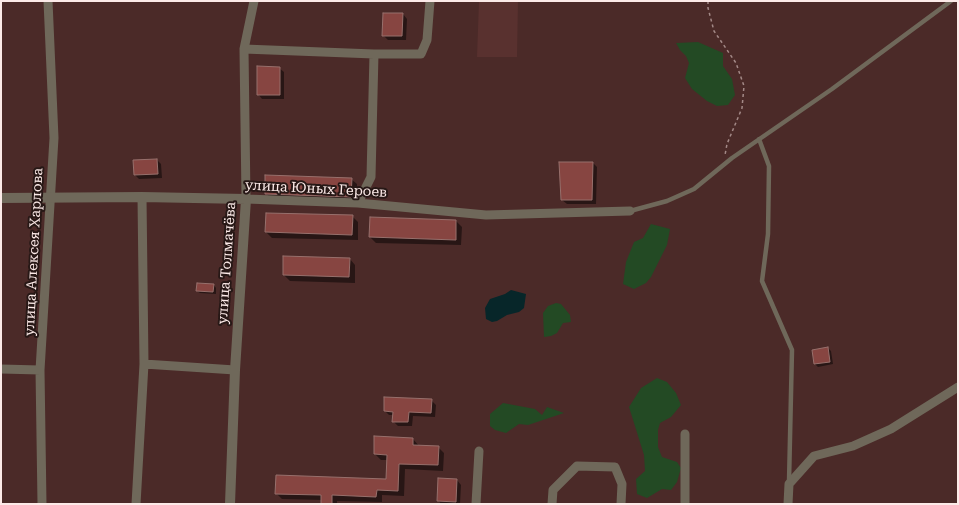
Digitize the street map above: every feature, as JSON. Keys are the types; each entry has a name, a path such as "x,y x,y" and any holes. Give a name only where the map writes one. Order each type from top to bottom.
{"street":[{"name":"улица Алексея Харлова","path":"42,504 40,370 54,138 48,1"},
{"name":"улица Толмачёва","path":"230,504 235,370 246,199 244,49 254,1"},
{"path":"244,49 374,54 421,54 427,40 430,1"},
{"path":"358,203 371,177 374,54"},
{"name":"улица Юных Героев","path":"1,198 142,197 246,199 358,203 486,215 630,211"},
{"path":"136,504 144,364 142,197"},
{"path":"144,364 235,370"},
{"path":"1,370 40,370"},
{"path":"788,504 789,484 814,456 853,446 891,429 958,387"},
{"path":"685,434 686,504"},
{"path":"476,504 479,451"},
{"path":"552,504 553,490 577,466 615,467 622,484 621,504"}],"lane":[{"path":"630,211 667,200 694,189 724,165 951,1"},
{"path":"759,140 769,166 768,234 762,281 792,350 789,484"}],"path":[{"path":"708,1 708,8 714,31 736,63 744,86 742,108 727,144 724,165"}],"shaded area":[{"path":"479,1 518,1 517,57 477,57"}],"green space":[{"path":"698,42 723,53 723,66 732,79 735,95 728,105 717,106 707,101 692,89 685,78 689,63 686,56 676,43"},
{"path":"651,224 670,229 667,245 651,277 646,283 634,289 623,284 626,262 634,242 643,238"},
{"path":"556,303 561,304 570,315 571,322 563,323 557,333 544,337 543,313 548,306"},
{"path":"657,378 667,382 676,393 681,405 671,417 660,423 658,430 658,447 662,457 677,462 681,468 677,482 671,490 662,489 647,498 637,494 636,479 645,471 644,455 629,407 641,388"},
{"path":"503,403 535,409 542,415 547,407 564,413 528,425 519,424 506,433 495,430 490,426 490,414"}],"water":[{"path":"511,290 526,294 524,308 519,312 507,315 497,321 492,322 486,319 485,308 490,299 505,294"}],"building":[{"path":"383,13 403,13 402,36 382,36"},
{"path":"257,66 280,67 280,95 257,95"},
{"path":"157,159 158,174 134,175 133,160"},
{"path":"559,162 593,162 592,200 561,200"},
{"path":"265,175 352,178 351,197 265,194"},
{"path":"266,213 353,215 352,235 265,232"},
{"path":"370,217 456,220 456,240 369,237"},
{"path":"283,256 350,258 349,277 283,275"},
{"path":"197,283 214,284 213,292 196,291"},
{"path":"828,347 830,362 814,364 812,350"},
{"path":"384,397 432,399 431,413 409,412 408,422 392,422 393,412 384,411"},
{"path":"374,436 413,438 413,445 439,446 438,465 399,464 398,491 377,490 376,497 332,495 332,504 321,504 321,495 275,494 276,475 386,479 387,455 374,454"},
{"path":"438,478 457,479 456,502 437,501"}]}
